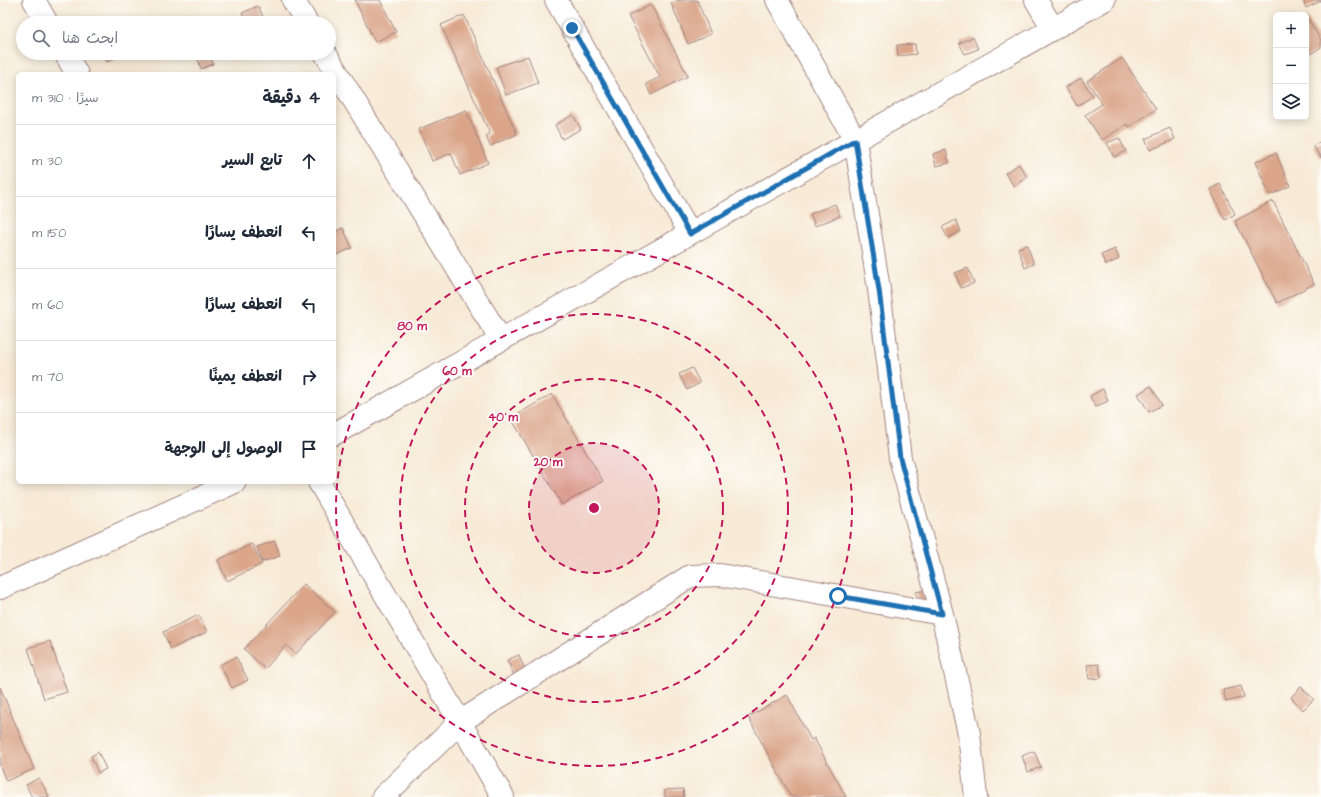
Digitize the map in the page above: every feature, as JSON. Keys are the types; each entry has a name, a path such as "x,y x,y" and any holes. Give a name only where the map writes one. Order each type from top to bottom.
{"street":[{"path":"34,0 43,16"},
{"path":"293,0 303,16"},
{"path":"556,0 690,234"},
{"path":"777,0 855,140 879,290 900,458 942,614 969,734 976,797"},
{"path":"1036,0 1053,29"},
{"path":"336,433 1104,0"},
{"path":"69,60 77,72"},
{"path":"329,60 501,340"},
{"path":"0,588 231,484"},
{"path":"320,484 503,797"},
{"path":"382,797 460,722 690,576 720,575 942,614"}],"building":[{"path":"355,0 380,0 396,32 375,42"},
{"path":"679,0 697,0 711,34 688,44 671,3"},
{"path":"1303,0 1321,0 1321,1 1306,8"},
{"path":"651,5 688,76 651,95 646,84 660,77 628,16"},
{"path":"258,6 263,16 244,16 242,13"},
{"path":"464,15 517,134 490,146 486,136 490,134 441,25"},
{"path":"1309,21 1321,40 1321,47 1309,55"},
{"path":"973,37 978,49 965,54 959,43"},
{"path":"915,44 916,54 898,56 897,45"},
{"path":"528,56 538,83 506,95 496,67"},
{"path":"1122,58 1156,109 1129,127 1127,124 1102,140 1085,115 1102,104 1087,81"},
{"path":"198,60 212,60 213,64 201,69"},
{"path":"1081,78 1093,96 1077,106 1066,87"},
{"path":"466,110 488,163 460,175 451,153 432,161 419,129"},
{"path":"573,115 581,129 562,139 555,125"},
{"path":"1170,128 1175,139 1150,150 1145,139"},
{"path":"1119,138 1126,151 1114,157 1107,143"},
{"path":"1321,141 1321,158 1313,146"},
{"path":"946,150 949,163 936,166 933,154"},
{"path":"1276,153 1290,186 1270,195 1255,162"},
{"path":"1019,164 1027,177 1014,186 1005,173"},
{"path":"1220,184 1235,214 1225,220 1210,189"},
{"path":"1273,201 1314,284 1277,303 1235,221"},
{"path":"835,204 840,216 815,226 810,214"},
{"path":"956,220 961,231 948,238 942,227"},
{"path":"343,228 352,248 336,255 336,231"},
{"path":"1027,245 1034,264 1025,268 1018,248"},
{"path":"1115,249 1119,259 1106,265 1101,255"},
{"path":"968,268 974,283 961,288 955,273"},
{"path":"692,368 700,383 687,390 679,374"},
{"path":"1151,386 1162,405 1149,412 1138,394"},
{"path":"1103,389 1108,401 1095,407 1090,396"},
{"path":"552,394 603,481 562,505 511,418"},
{"path":"275,541 280,556 262,562 257,547"},
{"path":"252,544 262,564 227,581 218,560"},
{"path":"304,584 335,612 296,654 286,645 265,669 244,649"},
{"path":"931,589 933,602 918,605 916,592"},
{"path":"199,615 207,632 171,649 163,632"},
{"path":"50,641 67,692 44,699 28,648"},
{"path":"519,655 525,670 514,675 507,660"},
{"path":"236,657 248,680 232,688 220,665"},
{"path":"1099,664 1101,678 1089,679 1087,665"},
{"path":"1241,686 1244,697 1226,702 1223,690"},
{"path":"0,687 34,769 6,781 0,766"},
{"path":"1301,687 1314,699 1303,710 1291,697"},
{"path":"787,695 811,740 814,738 846,797 791,797 748,717"},
{"path":"1034,751 1041,767 1028,772 1022,756"},
{"path":"98,752 106,769 98,773 91,756"},
{"path":"39,778 49,796 48,797 32,797 26,785"},
{"path":"683,789 684,797 665,797 665,790"}],"route":[{"path":"572,28 690,234 855,140 879,290 900,458 942,614 838,596"}]}
